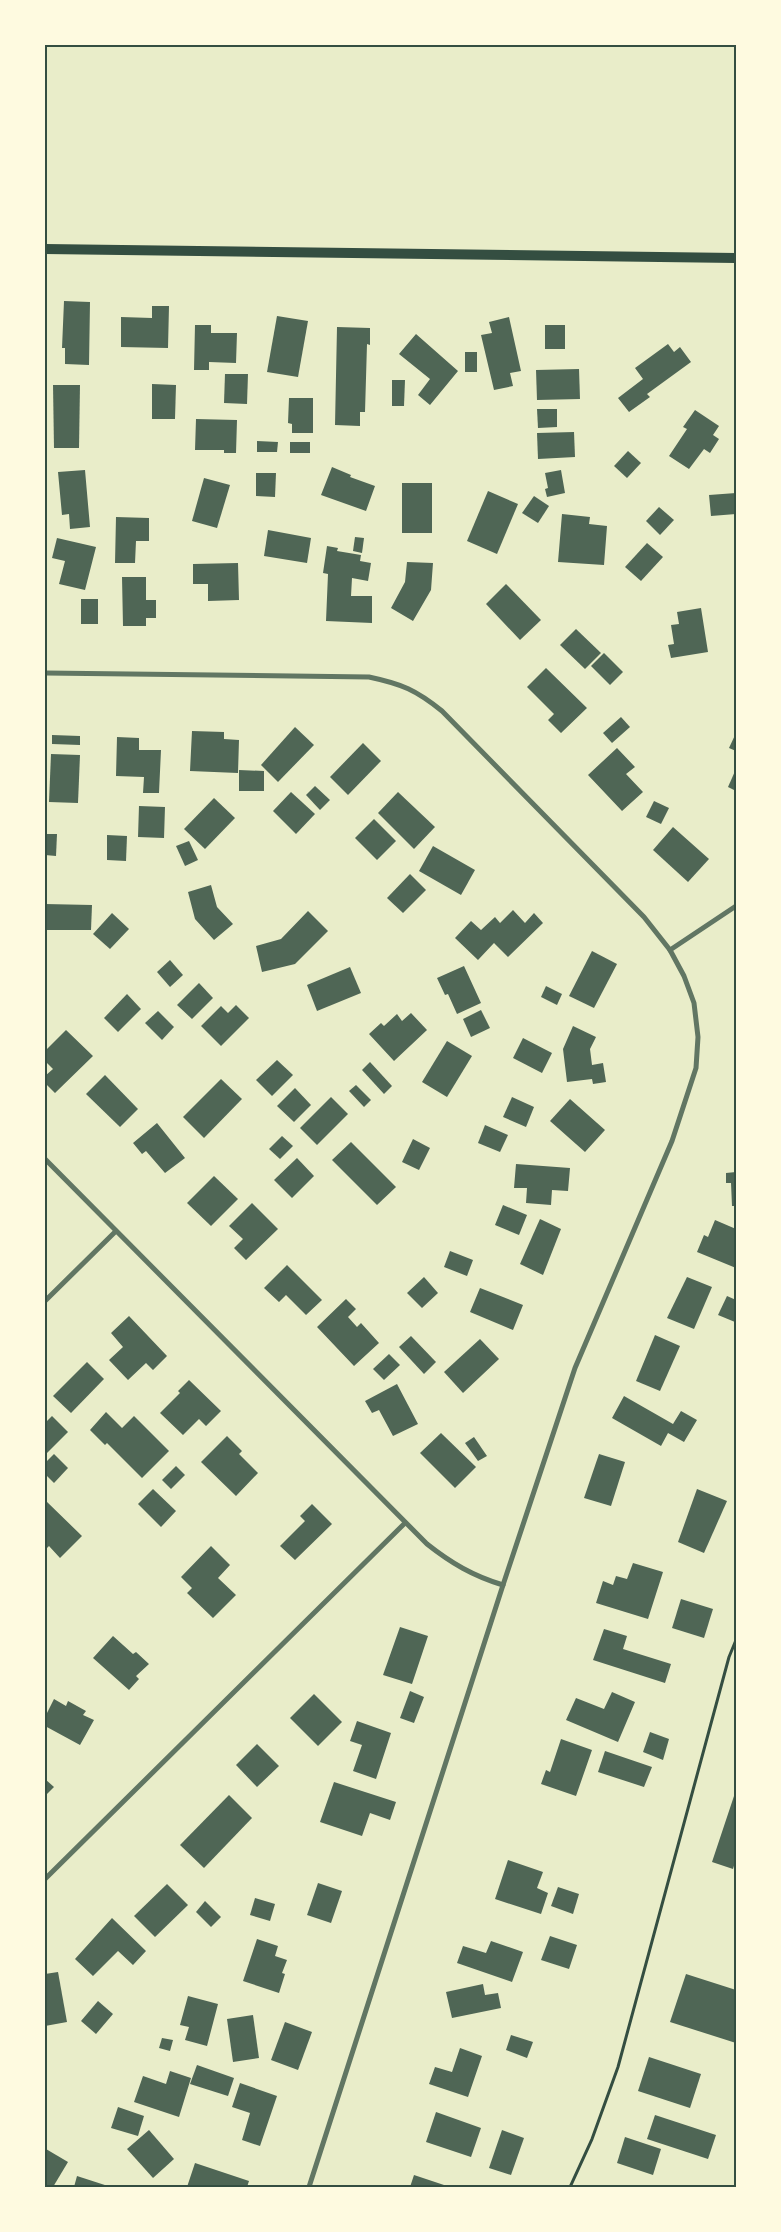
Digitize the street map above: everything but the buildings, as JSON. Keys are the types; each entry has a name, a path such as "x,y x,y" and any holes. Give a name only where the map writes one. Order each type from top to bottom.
{"main road":[{"path":"45,249 736,258"}],"street":[{"path":"45,673 369,677 397,683 421,694 442,711 644,917 670,950 684,976 694,1003 698,1037 696,1068 672,1142 575,1368 502,1585 309,2187"},
{"path":"670,950 736,906"},
{"path":"45,1159 427,1544 454,1565 479,1578 502,1585"},
{"path":"45,1301 116,1231"},
{"path":"45,1879 405,1523"}],"path":[{"path":"570,2187 592,2139 618,2067 729,1657 736,1640"}]}
